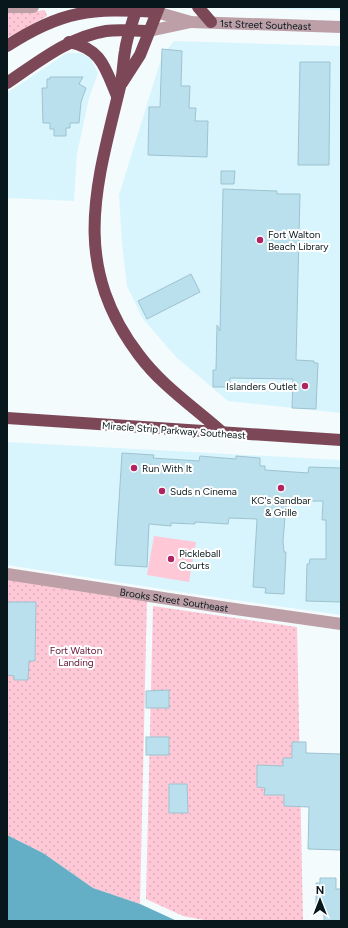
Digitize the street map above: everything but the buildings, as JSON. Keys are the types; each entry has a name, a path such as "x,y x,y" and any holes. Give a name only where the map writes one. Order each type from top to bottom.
{"highway":[{"path":"198,7 211,22"},
{"path":"137,9 125,49 119,91 102,156 94,219 97,263 105,294 115,317 139,355 157,375 222,433"},
{"path":"7,46 38,27 67,16 108,10 157,10 140,55 119,91"},
{"path":"7,83 69,42 106,31 149,31"},
{"path":"69,42 84,45 101,60 119,91"},
{"name":"Miracle Strip Parkway Southeast","path":"7,418 341,440"}],"street":[{"path":"7,7 33,7"},
{"path":"157,10 191,22"},
{"path":"149,31 191,22"},
{"name":"1st Street Southeast","path":"191,22 341,27"},
{"name":"Brooks Street Southeast","path":"7,574 221,608 341,624"}],"shaded area":[{"path":"220,7 341,7 341,10 221,8"},
{"path":"174,41 341,46 340,413 228,401 176,357 143,319 127,286 122,243 119,195 162,56"},
{"path":"67,53 81,53 91,59 98,73 89,98 77,154 74,201 7,198 7,93"},
{"path":"7,442 341,460 341,615 7,565"}],"green space":[{"path":"45,10 47,16 7,38 7,13 27,13"},
{"name":"Pickleball Courts","path":"154,536 196,542 189,582 147,575"},
{"name":"Fort Walton Landing","path":"7,574 147,596 140,904 93,888 43,853 7,835"},
{"path":"153,606 297,627 303,921 209,921 183,916 146,899"}],"water":[{"path":"7,835 43,853 93,888 140,904 177,921 7,921"}],"place":[{"name":"Fort Walton Beach Library","path":"260,240"},
{"name":"Islanders Outlet","path":"305,386"},
{"name":"Run With It","path":"134,468"},
{"name":"KC's Sandbar & Grille","path":"281,488"},
{"name":"Suds n Cinema","path":"162,491"},
{"name":"Pickleball Courts","path":"171,559"}]}
